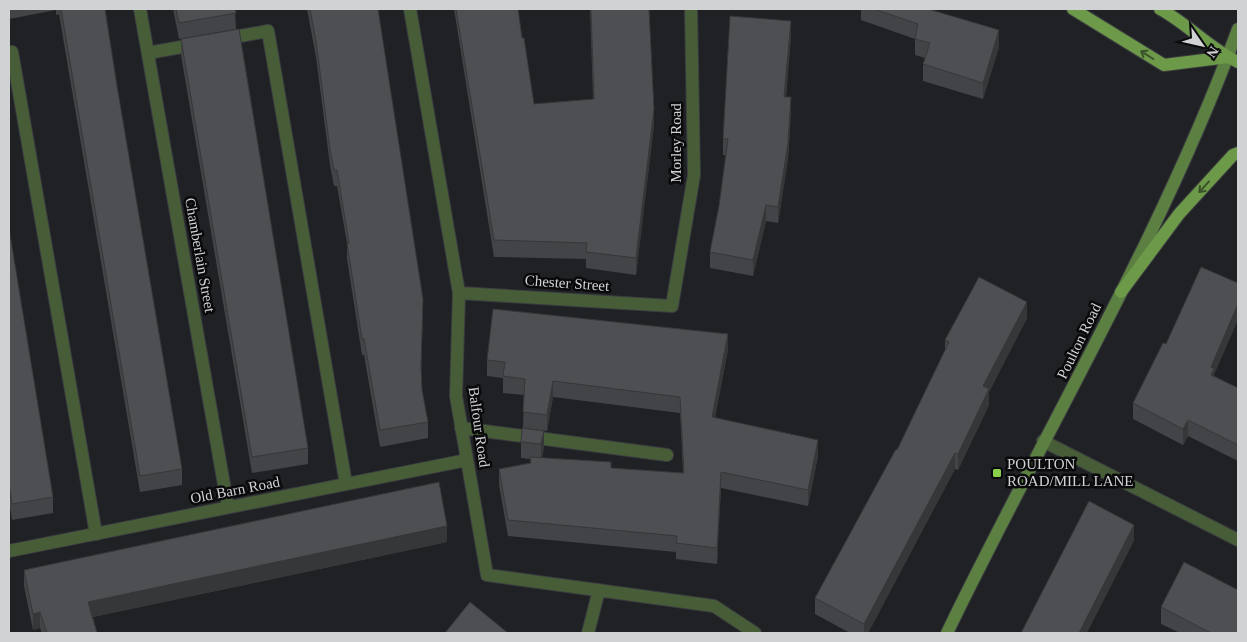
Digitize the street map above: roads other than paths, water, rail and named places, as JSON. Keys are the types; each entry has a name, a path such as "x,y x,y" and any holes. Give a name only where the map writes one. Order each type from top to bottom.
{"main road":[{"path":"1073,9 1164,65 1233,60"},
{"path":"1160,9 1176,17 1233,60"},
{"name":"Poulton Road","path":"947,633 1043,442 1074,387 1233,60 1238,29"},
{"path":"1121,292 1179,214 1233,155 1238,153"}],"street":[{"name":"Chamberlain Street","path":"140,9 228,508"},
{"name":"Balfour Road","path":"410,9 459,292 456,396 487,575 714,606 755,633"},
{"name":"Morley Road","path":"672,306 694,175 691,9"},
{"path":"148,52 268,31 346,484"},
{"path":"9,52 12,52 96,534"},
{"name":"Chester Street","path":"459,292 672,306"},
{"path":"461,428 667,455"},
{"path":"1043,442 1238,540"},
{"name":"Old Barn Road","path":"9,551 467,460"},
{"path":"588,633 599,590"}],"place":[{"name":"POULTON ROAD/MILL LANE","path":"997,473"}]}
